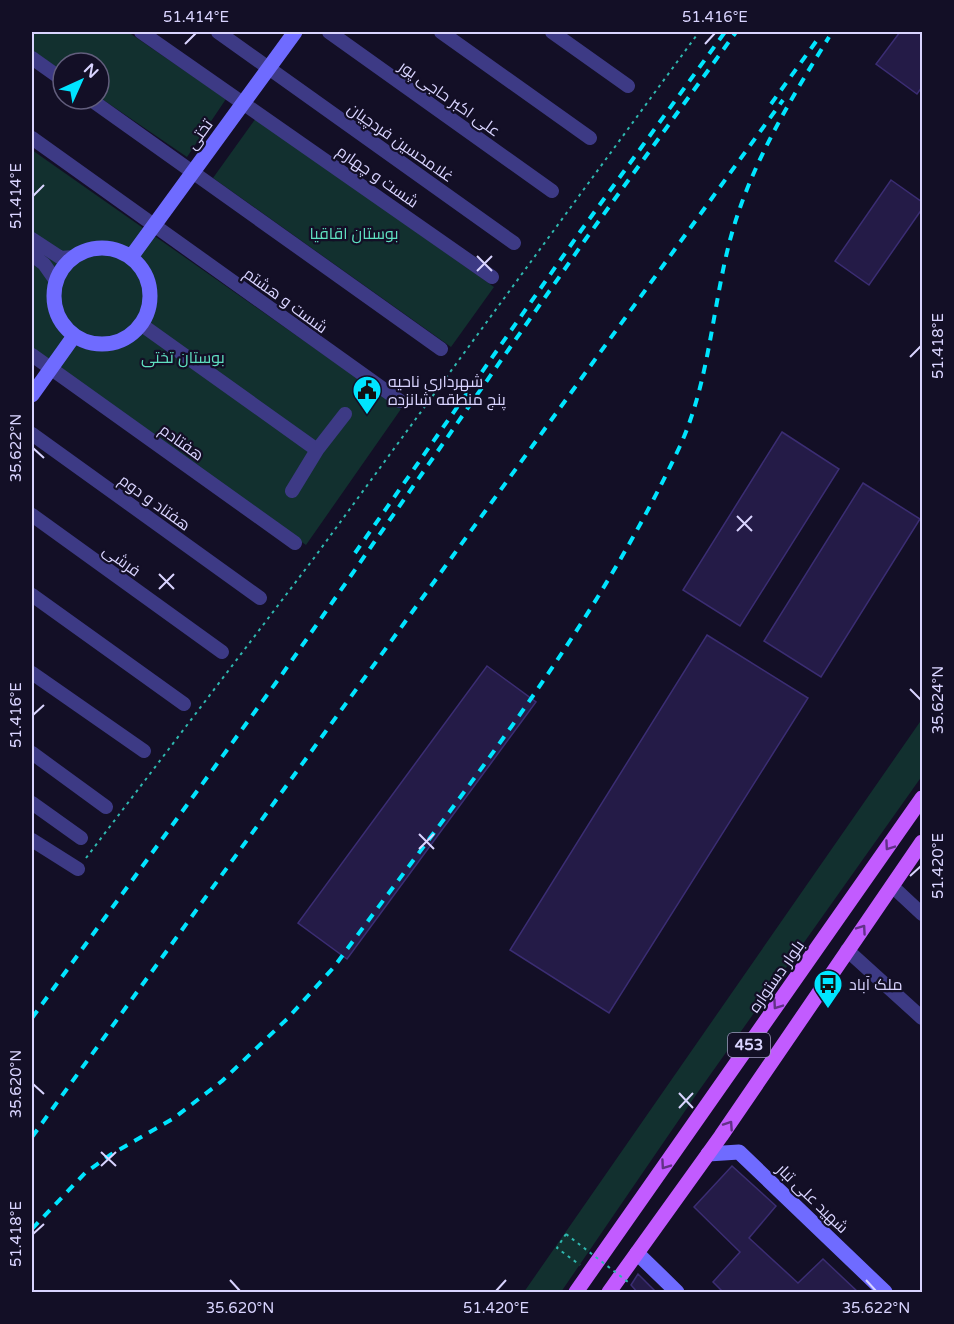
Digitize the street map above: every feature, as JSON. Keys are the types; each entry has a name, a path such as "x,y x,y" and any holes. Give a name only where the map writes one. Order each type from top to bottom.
{"main road":[{"name":"تختی","path":"132,257 295,32"},
{"path":"102,247 118,250 132,257 145,275 151,297 149,312 142,325 131,336 118,343 103,345 88,343 74,336 63,325 56,312 53,296 62,267 73,256 102,247"},
{"path":"32,395 74,336"},
{"name":"بلوار دستواره","path":"576,1293 922,798"},
{"name":"453","path":"609,1293 708,1154 922,842"},
{"name":"شهید علی تبار","path":"708,1154 740,1152 885,1293"},
{"path":"637,1253 677,1293"}],"street":[{"name":"شست و چهارم","path":"141,32 492,277"},
{"name":"غلامحسین فردچیان","path":"218,32 514,243"},
{"name":"علی اکبر حاجی پور","path":"329,32 552,191"},
{"path":"441,32 590,138"},
{"path":"552,32 628,86"},
{"path":"32,58 51,71"},
{"path":"107,111 441,348"},
{"name":"شست و هشتم","path":"32,138 400,402"},
{"path":"32,239 61,258 73,256"},
{"path":"32,255 44,264 56,281"},
{"path":"142,325 317,450"},
{"name":"هفتادم","path":"32,355 295,543"},
{"path":"292,491 317,450 345,414"},
{"name":"هفتاد و دوم","path":"32,434 260,598"},
{"name":"فرشی","path":"32,515 222,652"},
{"path":"32,595 184,704"},
{"path":"32,673 144,752"},
{"path":"32,753 106,807"},
{"path":"32,803 81,838"},
{"path":"32,840 78,869"},
{"path":"892,886 922,914"},
{"path":"847,950 922,1018"}],"path":[{"path":"78,869 314,558 699,32"},
{"path":"590,1272 557,1248 566,1234 628,1282"}],"green space":[{"path":"32,32 128,32 226,99 187,157 111,105 111,51 51,51 51,63 32,50"},
{"name":"بوستان اقاقیا","path":"256,118 494,287 451,347 213,178"},
{"name":"بوستان تختی","path":"32,150 401,409 306,545 32,352"},
{"path":"922,719 922,776 698,1092 561,1292 524,1292"}],"building":[{"path":"900,32 922,32 922,87 917,94 876,64"},
{"path":"891,180 922,202 922,209 869,285 835,261"},
{"path":"782,432 839,469 740,626 683,590"},
{"path":"863,483 920,519 821,677 764,641"},
{"path":"707,635 808,698 609,1013 510,950"},
{"path":"487,666 536,702 347,959 298,923"},
{"path":"732,1166 776,1206 749,1238 798,1283 823,1259 859,1293 724,1293 713,1282 740,1252 694,1207"},
{"path":"638,1274 657,1293 638,1293 631,1285"}],"railway":[{"path":"355,553 580,232 725,32"},
{"path":"32,1018 283,673 585,240 736,32"},
{"path":"771,104 820,36"},
{"path":"32,1229 85,1173 110,1155 174,1118 222,1081 287,1019 334,967 520,715 564,650 606,584 645,516 680,446 698,397 723,269 737,216 771,137 829,37"},
{"path":"32,1137 783,100"}],"place":[{"name":"شهرداری ناحیه پنج منطقه شانزده","path":"367,416"},
{"name":"ملک آباد","path":"828,1010"}]}
